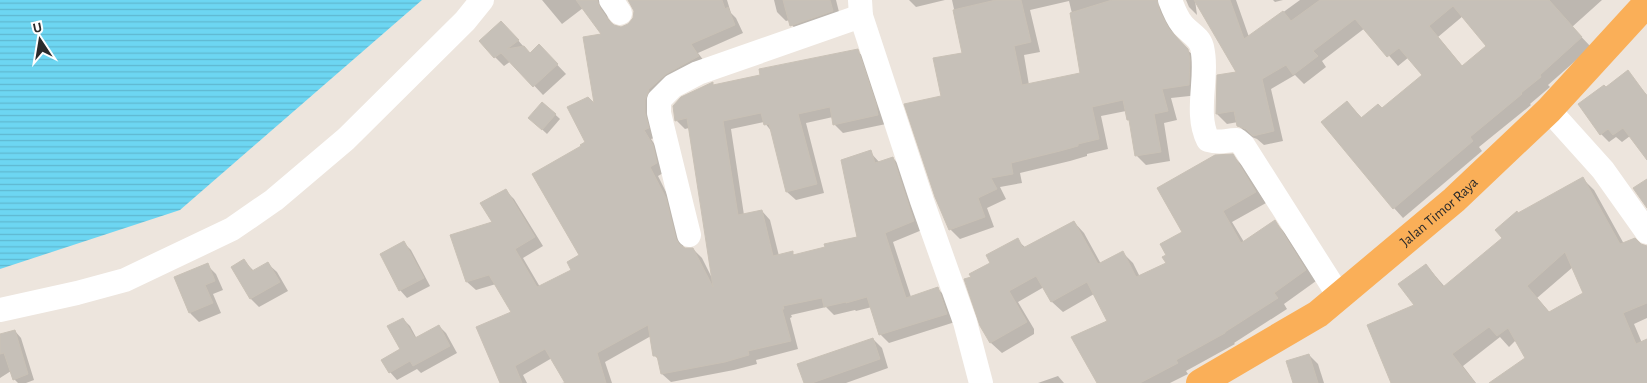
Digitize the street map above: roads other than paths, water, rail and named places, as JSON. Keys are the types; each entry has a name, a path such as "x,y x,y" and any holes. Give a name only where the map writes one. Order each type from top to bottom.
{"highway":[{"name":"Jalan Timor Raya","path":"1200,383 1318,314 1454,200 1549,110 1647,3"}],"street":[{"path":"0,310 125,280 232,229 274,200 346,139 465,21 482,0"},
{"path":"1170,0 1182,25 1200,40 1202,49 1202,122 1208,140 1220,143 1227,140 1237,140 1243,145 1339,296"},
{"path":"688,235 659,113 659,100 673,86 698,73 861,8 922,200 966,322 981,383"},
{"path":"1549,110 1603,170 1647,232"}],"water":[{"path":"0,0 422,0 180,210 0,269"}]}
